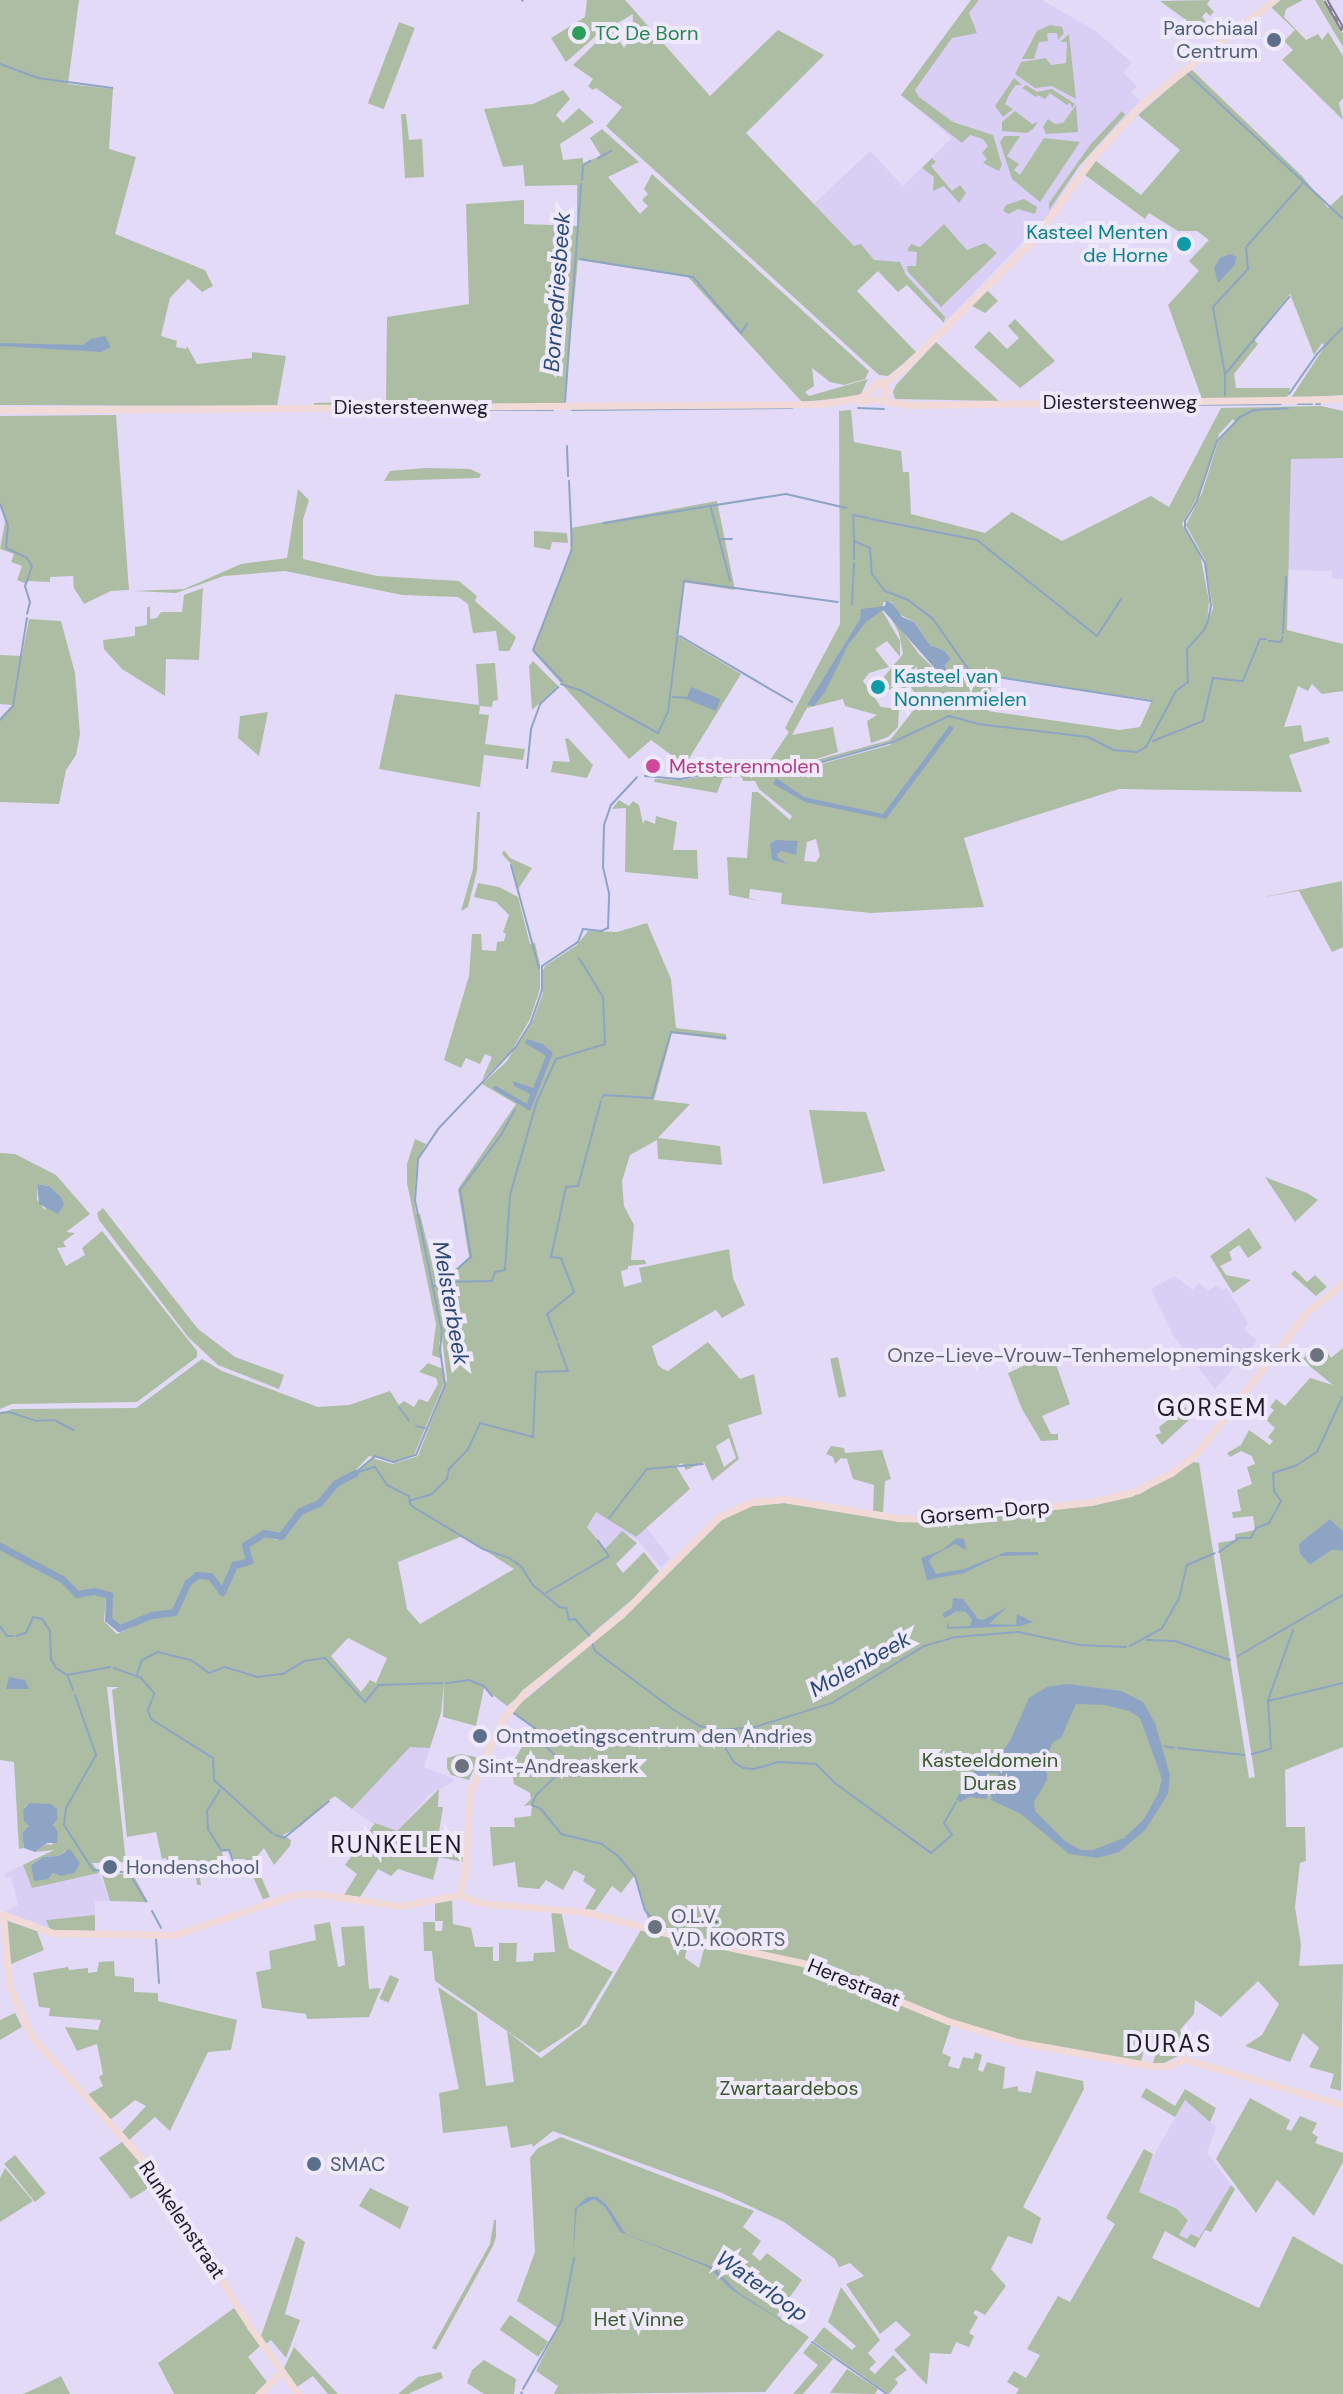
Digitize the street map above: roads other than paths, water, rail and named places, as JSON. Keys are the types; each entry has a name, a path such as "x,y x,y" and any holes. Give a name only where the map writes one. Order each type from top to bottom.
{"street":[{"path":"870,396 873,383 885,392 907,365 1033,240 1088,163 1144,102 1274,0"},
{"name":"Diestersteenweg","path":"0,410 822,404 885,392 897,405 1343,401"},
{"name":"Gorsem-Dorp","path":"459,1895 465,1871 469,1799 490,1741 518,1699 634,1602 705,1527 727,1512 751,1502 784,1499 926,1519 1101,1501 1150,1485 1179,1468 1205,1446 1306,1313 1343,1283"},
{"path":"2,1914 53,1933 174,1935 286,1896 312,1894 400,1906 459,1895"},
{"name":"Herestraat","path":"459,1895 481,1903 586,1912 687,1939 803,1963 968,2029 1017,2042 1153,2066 1168,2066 1184,2059 1343,2105"},
{"name":"Runkelenstraat","path":"2,1914 7,1974 16,2008 32,2037 158,2177 298,2394"},
{"path":"259,2394 281,2372"}],"water":[{"path":"1230,254 1237,257 1234,266 1218,283 1214,268 1220,258"},
{"path":"105,336 111,347 101,352 0,346 0,343 83,345 91,339"},
{"path":"886,601 892,603 902,617 914,622 930,645 945,651 951,659 945,665 947,670 953,674 959,670 961,684 953,688 944,684 940,674 883,610 866,622 848,645 825,692 814,706 807,705 860,619 861,609 885,606"},
{"path":"691,687 721,699 716,711 686,699"},
{"path":"950,725 954,728 886,819 805,802 773,784 776,778 804,797 883,814"},
{"path":"776,840 798,841 796,855 781,851 777,854 778,858 789,864 772,860 770,844"},
{"path":"527,1039 543,1044 553,1053 530,1111 492,1088 496,1086 527,1104 530,1094 514,1086 513,1081 533,1088 546,1056 525,1043"},
{"path":"37,1184 49,1186 61,1197 64,1205 58,1214 39,1204"},
{"path":"1330,1519 1343,1531 1343,1551 1332,1550 1310,1565 1300,1554 1299,1544"},
{"path":"957,1538 964,1539 966,1550 955,1544 933,1556 929,1561 936,1574 964,1569 1006,1552 1038,1552 1038,1555 999,1556 964,1573 927,1580 921,1558 942,1550"},
{"path":"953,1598 963,1599 978,1619 983,1620 1007,1607 989,1624 1016,1625 1017,1614 1033,1622 1021,1626 947,1629 947,1621 949,1627 970,1626 972,1620 966,1612 957,1611 945,1618 942,1614 952,1608"},
{"path":"9,1677 25,1680 29,1689 6,1689"},
{"path":"1068,1684 1121,1691 1143,1702 1155,1723 1170,1775 1168,1794 1145,1830 1119,1852 1098,1858 1069,1854 1021,1814 991,1800 992,1790 1001,1780 997,1773 987,1774 977,1783 988,1789 987,1799 969,1797 960,1802 956,1799 974,1771 994,1762 1010,1741 1029,1698 1047,1687","holes":["1076,1704 1105,1705 1129,1711 1140,1718 1162,1779 1158,1794 1144,1819 1124,1838 1093,1850 1081,1850 1066,1842 1035,1811 1034,1802 1047,1780 1048,1753 1053,1742 1061,1738"]},
{"path":"29,1803 51,1804 57,1809 58,1819 53,1825 58,1831 57,1843 47,1843 35,1852 24,1848 22,1833 29,1826 24,1821 23,1810"},
{"path":"70,1849 80,1863 75,1873 61,1876 53,1873 48,1879 34,1881 31,1865 43,1857 58,1856"},
{"path":"587,2197 597,2197 606,2204 626,2234 713,2267 738,2292 809,2338 732,2290 708,2267 620,2232 605,2207 594,2199 577,2208 573,2255 575,2208"}],"waterway":[{"path":"0,64 38,78 112,88"},
{"path":"1186,72 1343,219"},
{"name":"Bornedriesbeek","path":"598,158 611,151"},
{"name":"Bornedriesbeek","path":"582,180 583,166 590,161"},
{"name":"Bornedriesbeek","path":"565,402 581,184"},
{"path":"1247,246 1302,184"},
{"path":"1225,395 1225,374 1213,307 1248,269 1246,248"},
{"path":"580,259 693,277 741,333 747,324"},
{"path":"1226,373 1289,297"},
{"name":"Melsterbeek","path":"1289,394 1317,354 1343,327"},
{"path":"1153,405 1281,404"},
{"path":"1298,404 1312,404"},
{"path":"572,410 792,408"},
{"path":"858,408 884,409"},
{"name":"Melsterbeek","path":"645,776 681,779 722,771 759,775 790,771 893,742 949,716 978,724 1088,737 1113,750 1137,752 1146,747 1176,691 1188,682 1187,649 1208,621 1211,606 1205,563 1185,528 1185,521 1197,501 1217,441 1240,417 1254,410 1288,408"},
{"path":"438,410 553,410"},
{"path":"355,411 434,411"},
{"name":"Bornedriesbeek","path":"567,446 568,476"},
{"name":"Bornedriesbeek","path":"569,481 572,546"},
{"path":"604,523 786,494 846,508"},
{"path":"0,504 8,525 6,548 27,558 32,566 25,586 30,602 27,614"},
{"path":"711,508 730,581"},
{"path":"854,541 853,515 869,518"},
{"path":"871,519 977,540 1097,636 1121,599"},
{"path":"721,539 732,539"},
{"path":"854,559 854,541 870,548 872,574 885,591 908,600 933,619 971,673 1152,701"},
{"name":"Bornedriesbeek","path":"562,681 533,650 572,549"},
{"path":"852,604 854,563"},
{"path":"1283,633 1286,577"},
{"path":"561,684 580,690 658,733 668,712 684,581 838,602"},
{"path":"0,720 13,706 27,618"},
{"path":"680,636 792,702"},
{"path":"1269,641 1281,642 1283,636"},
{"path":"1153,741 1203,721 1213,678 1243,681 1260,639 1266,639"},
{"path":"527,768 531,729 540,704 558,687"},
{"path":"673,697 687,698"},
{"name":"Melsterbeek","path":"355,1473 375,1456 394,1462 416,1455 445,1385 440,1350 442,1332 415,1201 418,1159 438,1129 515,1048 531,1022 542,990 542,966 578,942 583,929 601,931 608,928 609,893 603,867 604,825 611,805 637,777"},
{"path":"511,865 539,968"},
{"path":"434,1286 443,1287 442,1282 492,1281 495,1272 505,1270 510,1195 537,1101 556,1059 605,1044 603,997 579,958"},
{"path":"602,1098 604,1095 652,1098 671,1032 726,1038"},
{"path":"557,1340 547,1314 574,1292 561,1258 551,1257 566,1187 578,1186 601,1101"},
{"path":"443,1282 471,1257 460,1190 501,1135 515,1110"},
{"path":"409,1501 432,1494 447,1479 449,1469 468,1449 480,1423 533,1437 536,1372 568,1371 558,1344"},
{"name":"Molenbeek","path":"1219,1552 1239,1538 1251,1538 1256,1528 1269,1523 1281,1501 1274,1491 1273,1473 1297,1465 1317,1452 1343,1396"},
{"path":"399,1407 409,1421"},
{"path":"0,1413 9,1412 36,1421 54,1420 74,1430"},
{"path":"416,1426 425,1428"},
{"path":"609,1518 647,1469 703,1464"},
{"name":"Molenbeek","path":"356,1473 375,1467 387,1485 409,1496 410,1504 415,1508 483,1549 509,1558 521,1566 533,1585 559,1607 566,1608 569,1620 575,1619 590,1636"},
{"name":"Melsterbeek","path":"0,1546 62,1579 77,1594 94,1591 109,1595 108,1619 119,1628 152,1615 174,1612 188,1582 197,1575 210,1576 222,1592 234,1565 249,1561 245,1545 264,1533 281,1536 300,1511 319,1503 336,1483 355,1473"},
{"path":"546,1593 609,1556 598,1541"},
{"name":"Molenbeek","path":"1130,1646 1162,1628 1179,1599 1187,1565 1215,1553"},
{"path":"1238,1656 1343,1595"},
{"path":"16,1636 26,1633 33,1617 42,1619 50,1631 51,1659 56,1668 67,1675 110,1667"},
{"path":"0,1626 7,1636 13,1636"},
{"path":"1268,1700 1293,1630"},
{"name":"Molenbeek","path":"592,1643 595,1651 674,1710 700,1726 721,1730 755,1727 832,1703 924,1646 956,1637 1018,1632 1080,1645 1126,1647"},
{"path":"1147,1640 1175,1641 1230,1660"},
{"path":"137,1675 142,1660 158,1652 191,1660 209,1673 225,1667 257,1677 283,1674 305,1661 325,1658 365,1702 379,1685 442,1683"},
{"path":"114,1668 141,1678 154,1693 153,1698"},
{"path":"68,1677 73,1690"},
{"path":"446,1683 469,1680 484,1686 492,1696"},
{"path":"1252,1754 1271,1749 1268,1701 1343,1683"},
{"path":"75,1695 96,1755 66,1808 64,1825 93,1870 125,1872"},
{"path":"152,1700 148,1710 151,1719 213,1758 214,1780 272,1833"},
{"path":"512,1712 535,1728 534,1733 561,1762 560,1772 536,1795 532,1805 541,1809 561,1834 602,1844 618,1856 635,1876 645,1910 659,1927"},
{"path":"708,1729 719,1738 734,1762 743,1768 754,1769 779,1762 816,1764 835,1783 931,1853 952,1835 944,1823 956,1802"},
{"path":"1164,1746 1174,1748"},
{"path":"1178,1748 1245,1755"},
{"path":"220,1790 207,1811 208,1829 221,1850 229,1850 235,1867"},
{"path":"275,1835 284,1838 329,1801"},
{"path":"129,1872 146,1902"},
{"path":"152,1911 161,1928"},
{"path":"156,1939 159,1983"},
{"name":"Waterloop","path":"523,2389 562,2320 574,2258"},
{"name":"Waterloop","path":"812,2342 887,2394"}],"railway":[{"path":"1326,0 1343,29"}],"place":[{"name":"TC De Born","path":"579,33"},
{"name":"Parochiaal Centrum","path":"1274,40"},
{"name":"Kasteel Menten de Horne","path":"1184,244"},
{"name":"Kasteel van Nonnenmielen","path":"878,687"},
{"name":"Metsterenmolen","path":"653,766"},
{"name":"Onze-Lieve-Vrouw-Tenhemelopnemingskerk","path":"1317,1355"},
{"name":"Ontmoetingscentrum den Andries","path":"480,1736"},
{"name":"Sint-Andreaskerk","path":"462,1766"},
{"name":"Hondenschool","path":"110,1867"},
{"name":"O.L.V. V.D. KOORTS","path":"655,1927"},
{"name":"SMAC","path":"314,2164"}],"district":[{"name":"GORSEM","path":"1212,1408"},
{"name":"RUNKELEN","path":"397,1845"},
{"name":"DURAS","path":"1169,2044"}],"park label":[{"name":"Kasteeldomein Duras","path":"990,1772"},
{"name":"Zwartaardebos","path":"789,2088"},
{"name":"Het Vinne","path":"639,2319"}]}
